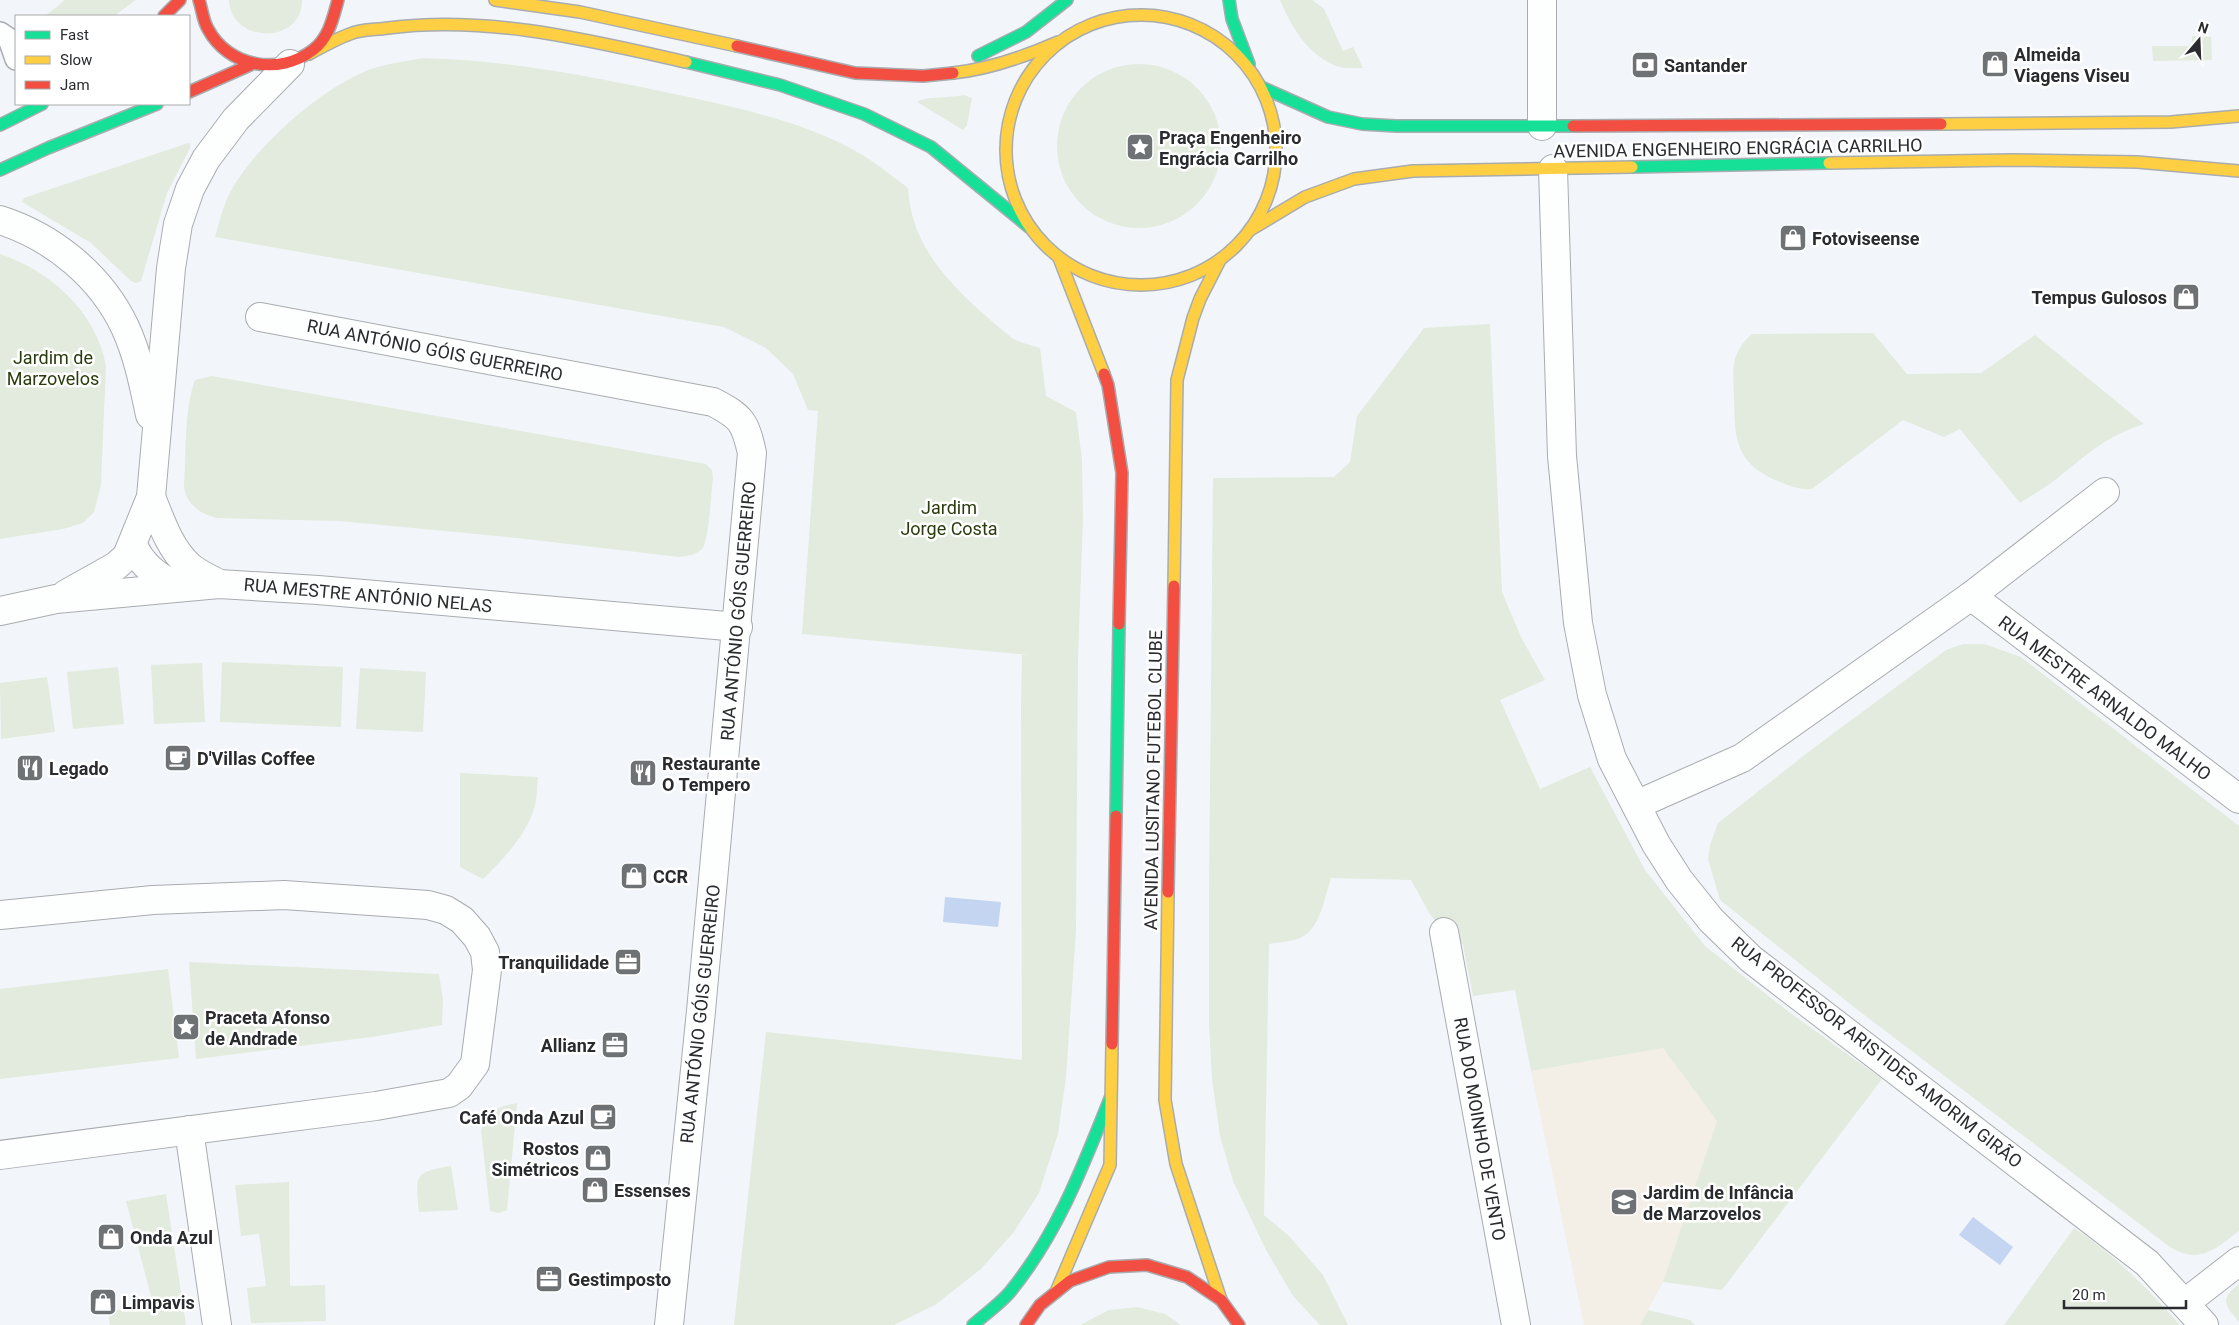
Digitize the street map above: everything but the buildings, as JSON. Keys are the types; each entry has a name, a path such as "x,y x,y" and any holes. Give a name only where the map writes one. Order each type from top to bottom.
{"main road":[{"path":"165,15 180,0"},
{"path":"199,0 200,14 207,31 218,46 233,58 250,65 270,67 299,59 350,33 419,24 472,25 526,30 596,42 780,85 864,114 931,147 1029,227 1059,258 1097,278 1139,285 1181,279 1220,260 1250,230 1265,204 1274,175 1276,152 1272,116 1261,87 1252,73 1227,46 1197,26 1162,16 1125,16 1090,24 1058,42 1022,58 978,70 923,76 855,72 580,12 495,0"},
{"path":"299,59 327,35 333,24 338,0"},
{"path":"923,76 1004,46 1047,18 1067,0"},
{"path":"1229,0 1232,19 1252,73"},
{"path":"1090,24 1105,6"},
{"path":"1029,227 1015,201 1007,173 1005,143 1009,114 1020,87 1036,62 1058,42"},
{"path":"190,92 250,65"},
{"name":"AVENIDA ENGENHEIRO ENGRÁCIA CARRILHO","path":"1261,87 1328,117 1362,124 1396,126 1741,126 2171,122 2239,116"},
{"path":"11,116 39,105"},
{"path":"0,170 48,148 155,105"},
{"name":"AVENIDA ENGENHEIRO ENGRÁCIA CARRILHO","path":"1250,230 1305,197 1354,179 1413,171 2012,160 2137,162 2239,170"},
{"name":"AVENIDA LUSITANO FUTEBOL CLUBE","path":"1056,1292 1110,1165 1122,473 1108,385 1059,258"},
{"name":"AVENIDA LUSITANO FUTEBOL CLUBE","path":"1220,260 1200,299 1193,318 1177,380 1165,1100 1176,1164 1221,1300"},
{"path":"973,1325 1009,1293 1050,1236 1073,1192 1112,1092"},
{"path":"1012,1325 1029,1322 1040,1305 1070,1281 1109,1267 1148,1265 1187,1277 1221,1300 1239,1325"}],"street":[{"path":"1542,0 1542,126"},
{"path":"56,599 116,566 127,556 133,545 151,496 166,312 178,224 190,189 206,159 236,119 299,59"},
{"name":"RUA PROFESSOR ARISTIDES AMORIM GIRÃO","path":"1553,169 1562,456 1578,623 1592,695 1612,759 1656,844 1679,880 1711,920 1751,959 2126,1246 2147,1263 2204,1325"},
{"path":"0,220 17,226 46,242 75,262 95,281 113,306 134,349 156,443"},
{"name":"RUA ANTÓNIO GÓIS GUERREIRO","path":"260,317 713,402 735,413 747,431 752,453 738,627 668,1325"},
{"path":"1636,805 1742,758 1971,596 2105,492"},
{"path":"151,496 166,536 176,550 189,566 219,584"},
{"path":"133,545 138,558 154,574 177,587"},
{"name":"RUA MESTRE ANTÓNIO NELAS","path":"0,611 56,599 219,584 318,590 738,627"},
{"name":"RUA MESTRE ARNALDO MALHO","path":"1971,596 2239,799"},
{"path":"0,915 153,900 284,895 428,905 446,910 462,920 477,937 485,952 487,970 475,1064 459,1086 449,1093 438,1097 0,1155"},
{"name":"RUA DO MOINHO DE VENTO","path":"1444,932 1516,1325"},
{"path":"189,1130 217,1325"},
{"path":"2185,1303 2239,1261"}],"lane":[{"path":"6,38 15,57"}],"shaded area":[{"name":"Jardim de Infância de Marzovelos","path":"1663,1048 1717,1121 1663,1282 1640,1325 1584,1325 1531,1071"}],"green space":[{"path":"65,0 136,0 115,15 46,15"},
{"path":"229,0 302,0 299,14 291,25 280,31 267,33 253,31 241,25 233,15"},
{"path":"1280,0 1312,0 1324,9 1343,51 1353,47 1363,68 1339,67 1318,56 1302,40"},
{"path":"2192,36 2211,37 2212,60 2153,61 2152,46 2192,46"},
{"name":"Jardim Jorge Costa","path":"423,58 478,61 587,76 700,99 792,124 850,148 875,163 908,188 910,207 915,225 922,241 941,270 965,297 1007,334 1025,344 1040,348 1046,396 1076,412 1082,460 1083,518 1078,659 1076,930 1066,1077 1058,1134 1039,1193 1013,1233 981,1269 935,1305 894,1325 734,1325 766,1032 1022,1060 1022,655 1030,655 802,634 818,411 808,410 793,374 766,348 724,327 215,237 222,212 238,179 252,160 289,122 331,90 352,77 377,67"},
{"path":"1147,64 1163,67 1178,73 1203,94 1212,107 1218,122 1221,146 1220,162 1212,185 1191,210 1178,219 1163,225 1131,228 1115,225 1100,219 1075,198 1066,185 1060,170 1057,138 1060,122 1066,107 1087,82 1100,73 1115,67"},
{"path":"964,95 972,98 967,125 963,130 917,102 926,99"},
{"path":"188,143 190,148 167,193 141,281 136,283 131,281 91,243 22,202 24,198"},
{"name":"Jardim de Marzovelos","path":"0,254 19,261 37,271 68,296 82,311 92,328 101,346 106,366 101,485 94,512 83,523 63,529 0,539"},
{"path":"1490,324 1502,592 1521,637 1545,680 1500,700 1540,789 1590,767 1645,870 1705,946 1789,1012 1882,1079 1722,1290 1663,1282 1717,1121 1663,1048 1531,1071 1515,990 1473,996 1463,945 1431,916 1411,880 1331,878 1322,910 1310,931 1296,940 1269,944 1264,1215 1289,1236 1323,1275 1348,1325 1320,1325 1293,1296 1266,1250 1233,1181 1220,1136 1212,1079 1209,1023 1209,890 1213,478 1334,477 1350,462 1357,416 1424,328"},
{"path":"1873,333 1907,374 1981,373 2035,335 2144,424 2107,441 2055,480 2020,503 1960,429 1944,437 1903,420 1812,489 1798,488 1775,480 1751,465 1740,447 1734,412 1734,363 1736,355 1745,341 1752,334"},
{"path":"212,376 706,464 712,470 713,478 708,527 704,544 697,553 679,557 517,538 340,521 216,518 196,508 188,500 184,488 187,418 191,392 195,380"},
{"path":"1963,644 1984,644 2021,657 2239,826 2239,1231 2207,1253 2190,1255 2170,1247 1859,1011 1720,900 1708,859 1710,845 1718,823 1811,750 1946,650"},
{"path":"222,662 343,667 341,727 220,722"},
{"path":"202,663 205,722 154,724 151,665"},
{"path":"118,667 124,724 73,729 67,672"},
{"path":"360,668 426,672 423,732 356,729"},
{"path":"47,677 55,732 1,739 0,683"},
{"path":"460,773 538,777 536,801 528,823 515,844 483,879 460,867"},
{"path":"189,962 439,974 443,1000 442,1025 372,1037 196,1059"},
{"path":"168,969 179,1058 0,1079 0,989"},
{"path":"517,1103 507,1210 499,1213 490,1211 481,1130 487,1118 494,1110"},
{"path":"451,1166 458,1210 419,1212 417,1190 420,1177 423,1173"},
{"path":"289,1182 290,1286 325,1285 326,1321 251,1323 247,1288 266,1286 259,1234 241,1236 235,1185"},
{"path":"166,1194 186,1325 110,1325 108,1313 152,1300 126,1201"},
{"path":"2074,1228 2103,1249 2130,1273 2180,1325 2004,1325"},
{"path":"2239,1284 2239,1322 2230,1311 2226,1302 2229,1294"},
{"path":"1137,1307 1165,1314 1181,1325 1080,1325 1109,1310"},
{"path":"1648,1310 1690,1320 1695,1325 1640,1325"}],"water":[{"path":"945,897 1001,902 998,927 943,922"},
{"path":"1973,1217 2013,1247 2000,1265 1959,1235"}],"traffic: fast":[{"path":"978,56 1026,32 1067,0"},
{"path":"1229,0 1232,19 1249,64"},
{"path":"686,62 780,85 864,114 931,147 1029,227"},
{"path":"1261,87 1328,117 1362,124 1396,126 1573,126"},
{"path":"0,125 40,105"},
{"path":"0,170 48,148 155,105"},
{"path":"1632,167 1829,163"},
{"path":"1116,816 1119,624"},
{"path":"973,1325 1010,1292 1027,1270 1056,1223 1111,1096"}],"traffic: slow":[{"path":"495,0 580,12 737,46"},
{"path":"1141,15 1167,18 1193,25 1227,46 1245,64 1266,98 1273,124 1276,150 1273,176 1266,202 1245,236 1227,254 1193,275 1167,282 1141,285 1115,282 1089,275 1055,254 1037,236 1016,202 1009,176 1006,150 1009,124 1016,98 1037,64 1055,46 1089,25 1115,18 1141,15"},
{"path":"309,54 340,38 359,31 425,25 463,25 500,27 575,38 686,62"},
{"path":"953,73 1007,62 1058,42"},
{"path":"1941,124 2171,122 2239,116"},
{"path":"1829,163 2012,160 2137,162 2239,171"},
{"path":"1250,230 1305,197 1354,179 1413,171 1632,167"},
{"path":"1059,258 1104,374"},
{"path":"1174,586 1177,380 1193,318 1200,299 1220,260"},
{"path":"1168,892 1165,1100 1176,1164 1221,1300"},
{"path":"1056,1292 1110,1165 1112,1044"}],"traffic: jam":[{"path":"165,15 180,0"},
{"path":"199,0 206,26 217,42 228,52 241,59 255,64 270,65 300,58 313,50 327,34 338,0"},
{"path":"737,46 855,73 923,76 953,73"},
{"path":"190,92 250,65"},
{"path":"1573,126 1941,124"},
{"path":"1104,374 1108,385 1122,473 1119,624"},
{"path":"1168,892 1174,586"},
{"path":"1112,1044 1116,816"},
{"path":"1026,1325 1040,1305 1070,1281 1109,1267 1147,1265 1187,1277 1221,1300 1239,1325"}],"place":[{"name":"Almeida Viagens Viseu","path":"1995,64"},
{"name":"Santander","path":"1645,65"},
{"name":"Praça Engenheiro Engrácia Carrilho","path":"1140,147"},
{"name":"Fotoviseense","path":"1793,238"},
{"name":"Tempus Gulosos","path":"2186,297"},
{"name":"D'Villas Coffee","path":"178,758"},
{"name":"Legado","path":"30,768"},
{"name":"Restaurante O Tempero","path":"643,773"},
{"name":"CCR","path":"634,876"},
{"name":"Tranquilidade","path":"628,962"},
{"name":"Praceta Afonso de Andrade","path":"186,1027"},
{"name":"Allianz","path":"615,1045"},
{"name":"Café Onda Azul","path":"603,1117"},
{"name":"Rostos Simétricos","path":"598,1158"},
{"name":"Essenses","path":"595,1190"},
{"name":"Jardim de Infância de Marzovelos","path":"1624,1202"},
{"name":"Onda Azul","path":"111,1237"},
{"name":"Gestimposto","path":"549,1279"},
{"name":"Limpavis","path":"103,1302"}]}
